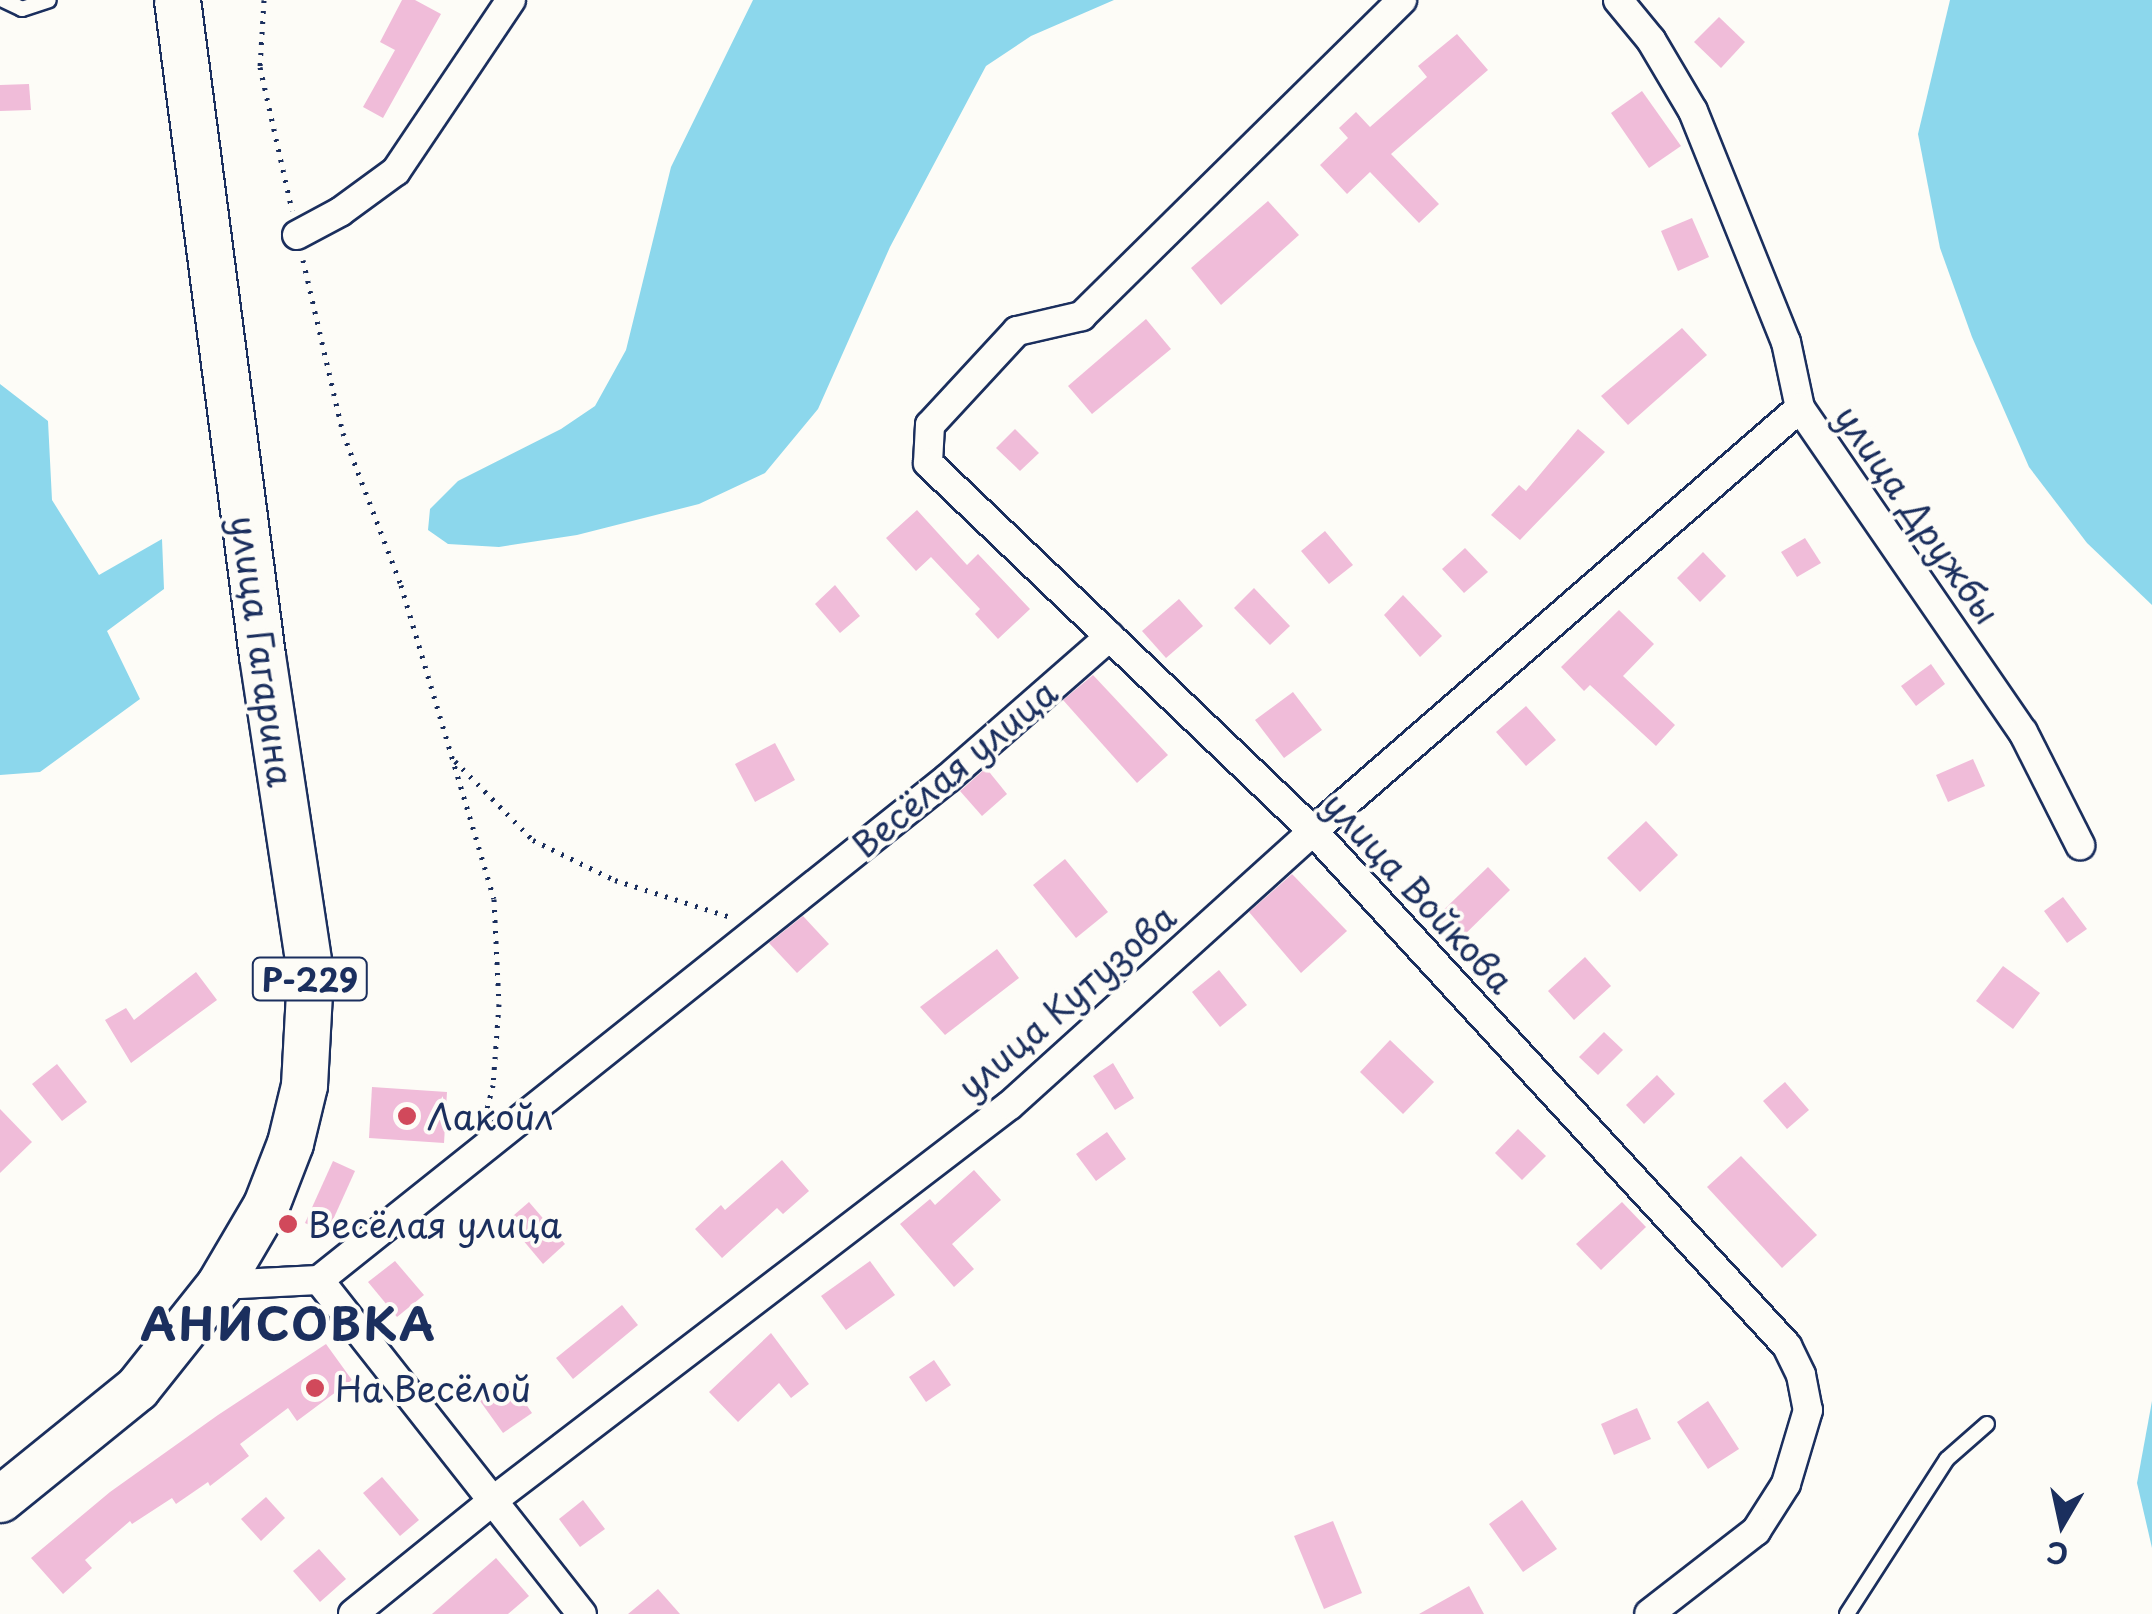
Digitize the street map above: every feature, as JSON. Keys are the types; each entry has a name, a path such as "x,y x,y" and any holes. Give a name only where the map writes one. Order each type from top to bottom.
{"main road":[{"name":"улица Гагарина","path":"177,0 262,656 310,973 304,1085 290,1143 266,1205 219,1285"},
{"name":"Р-229","path":"0,1499 137,1388 219,1285"}],"street":[{"path":"297,234 340,212 396,170 511,0"},
{"name":"улица Войкова","path":"1402,0 1082,316 1018,331 930,425 928,463 1313,831 1761,1314 1794,1360 1808,1410 1786,1484 1756,1531 1649,1614"},
{"name":"улица Дружбы","path":"1618,0 1651,40 1693,111 1786,342 1800,408 2024,732 2080,845"},
{"name":"улица Кутузова","path":"353,1614 495,1499 1010,1105 1313,831 1800,408"},
{"name":"Весёлая улица","path":"319,1280 948,778 1110,636"},
{"path":"219,1285 319,1280 582,1614"}],"lane":[{"path":"3,0 22,9 49,0"},
{"path":"1847,1614 1948,1459 1987,1424"}],"path":[{"path":"343,433 401,585 494,899 499,1004 494,1068 474,1155"},
{"path":"453,759 533,840 614,880 758,926"}],"water":[{"path":"753,0 1114,0 1031,36 986,66 890,247 818,409 765,473 699,504 577,535 499,547 448,544 428,530 430,509 458,481 561,429 595,406 626,350 671,167"},
{"path":"1950,0 2152,0 2152,605 2087,543 2029,467 1972,337 1940,248 1918,134"},
{"path":"0,384 48,421 52,500 99,575 162,539 164,589 107,631 140,699 40,772 0,775"},
{"path":"2152,1401 2152,1548 2137,1483"}],"building":[{"path":"402,0 415,0 441,14 383,118 363,107 395,50 380,42"},
{"path":"1719,17 1745,42 1721,68 1694,42"},
{"path":"1457,34 1488,70 1391,154 1439,204 1419,223 1370,172 1347,194 1320,165 1348,138 1339,128 1356,112 1370,127 1427,77 1418,66"},
{"path":"29,84 31,110 0,111 0,85"},
{"path":"1642,91 1681,146 1649,168 1611,113"},
{"path":"1268,201 1299,235 1221,305 1191,268"},
{"path":"1692,218 1709,257 1678,271 1661,231"},
{"path":"1146,319 1171,349 1092,414 1068,386"},
{"path":"1682,328 1707,355 1628,425 1601,396"},
{"path":"1015,429 1039,453 1020,471 996,448"},
{"path":"1578,429 1605,452 1520,540 1491,515 1519,485 1526,491"},
{"path":"917,510 967,565 978,554 1030,609 998,639 975,614 980,609 931,557 916,571 886,538"},
{"path":"1325,531 1353,565 1329,584 1301,551"},
{"path":"1805,538 1821,563 1797,577 1781,552"},
{"path":"1465,548 1488,572 1464,593 1442,569"},
{"path":"1703,552 1726,576 1700,602 1677,578"},
{"path":"835,585 860,616 840,633 815,604"},
{"path":"1254,588 1290,626 1270,645 1234,608"},
{"path":"1403,595 1442,636 1420,657 1384,615"},
{"path":"1179,599 1203,626 1166,658 1142,631"},
{"path":"1619,610 1654,644 1623,676 1675,725 1656,746 1590,685 1584,691 1561,667"},
{"path":"1931,664 1945,684 1916,706 1901,686"},
{"path":"1093,675 1168,755 1137,783 1063,700"},
{"path":"1293,692 1322,730 1284,758 1255,720"},
{"path":"1526,706 1556,740 1526,766 1496,732"},
{"path":"775,743 795,780 755,802 735,764"},
{"path":"1973,759 1985,786 1948,802 1936,775"},
{"path":"986,768 1007,794 982,816 960,791"},
{"path":"1646,821 1678,855 1640,892 1607,858"},
{"path":"1065,859 1108,912 1076,938 1033,885"},
{"path":"1488,867 1510,890 1453,946 1430,923"},
{"path":"1292,874 1347,931 1301,973 1249,912"},
{"path":"2063,897 2087,929 2067,943 2044,911"},
{"path":"803,916 829,944 797,973 769,943"},
{"path":"997,949 1019,978 945,1035 920,1007"},
{"path":"1585,957 1611,986 1574,1020 1548,991"},
{"path":"2003,966 2040,993 2013,1029 1976,1001"},
{"path":"1219,970 1247,1005 1220,1027 1192,992"},
{"path":"196,972 217,1000 131,1063 105,1020 126,1008 134,1020"},
{"path":"1604,1032 1623,1050 1598,1075 1579,1057"},
{"path":"1390,1040 1434,1082 1403,1114 1360,1072"},
{"path":"1113,1063 1134,1098 1115,1110 1093,1076"},
{"path":"57,1064 87,1102 62,1121 32,1084"},
{"path":"1657,1075 1675,1094 1644,1124 1626,1105"},
{"path":"1785,1082 1809,1110 1787,1129 1763,1101"},
{"path":"372,1087 447,1092 444,1143 369,1138"},
{"path":"0,1109 32,1142 0,1173"},
{"path":"1518,1129 1546,1156 1522,1180 1495,1153"},
{"path":"1107,1132 1126,1159 1096,1181 1076,1154"},
{"path":"1741,1156 1817,1235 1782,1268 1707,1187"},
{"path":"782,1160 809,1191 783,1214 777,1208 722,1258 695,1229 721,1205 725,1210"},
{"path":"333,1161 355,1171 327,1233 305,1223"},
{"path":"974,1170 1001,1200 952,1244 974,1269 954,1287 900,1224 930,1199 935,1205"},
{"path":"529,1202 565,1244 543,1264 507,1221"},
{"path":"1622,1202 1646,1227 1601,1270 1576,1244"},
{"path":"395,1261 424,1295 397,1317 368,1282"},
{"path":"870,1261 895,1295 846,1330 821,1296"},
{"path":"622,1305 638,1325 573,1379 556,1358"},
{"path":"771,1333 809,1384 791,1398 779,1383 738,1422 709,1392"},
{"path":"326,1344 352,1380 297,1421 288,1408 240,1444 249,1456 210,1486 208,1482 176,1504 172,1498 132,1524 130,1521 85,1560 92,1568 63,1594 31,1558 110,1492"},
{"path":"934,1360 951,1385 926,1402 909,1377"},
{"path":"510,1381 532,1413 503,1433 480,1401"},
{"path":"1708,1401 1739,1449 1708,1469 1677,1422"},
{"path":"1637,1408 1651,1439 1614,1455 1601,1424"},
{"path":"382,1477 419,1520 400,1536 363,1493"},
{"path":"266,1497 285,1518 261,1541 241,1519"},
{"path":"583,1500 605,1529 580,1547 559,1519"},
{"path":"1522,1500 1557,1549 1523,1572 1489,1524"},
{"path":"1333,1521 1362,1593 1324,1609 1294,1536"},
{"path":"319,1549 346,1579 320,1602 293,1571"},
{"path":"496,1558 529,1596 508,1614 432,1614"},
{"path":"1469,1586 1484,1614 1419,1614"},
{"path":"658,1589 680,1614 628,1614"}],"place":[{"name":"Лакойл","path":"407,1116"},
{"name":"Весёлая улица","path":"288,1224"},
{"name":"На Весёлой","path":"315,1388"}],"district":[{"name":"АНИСОВКА","path":"289,1323"}]}
